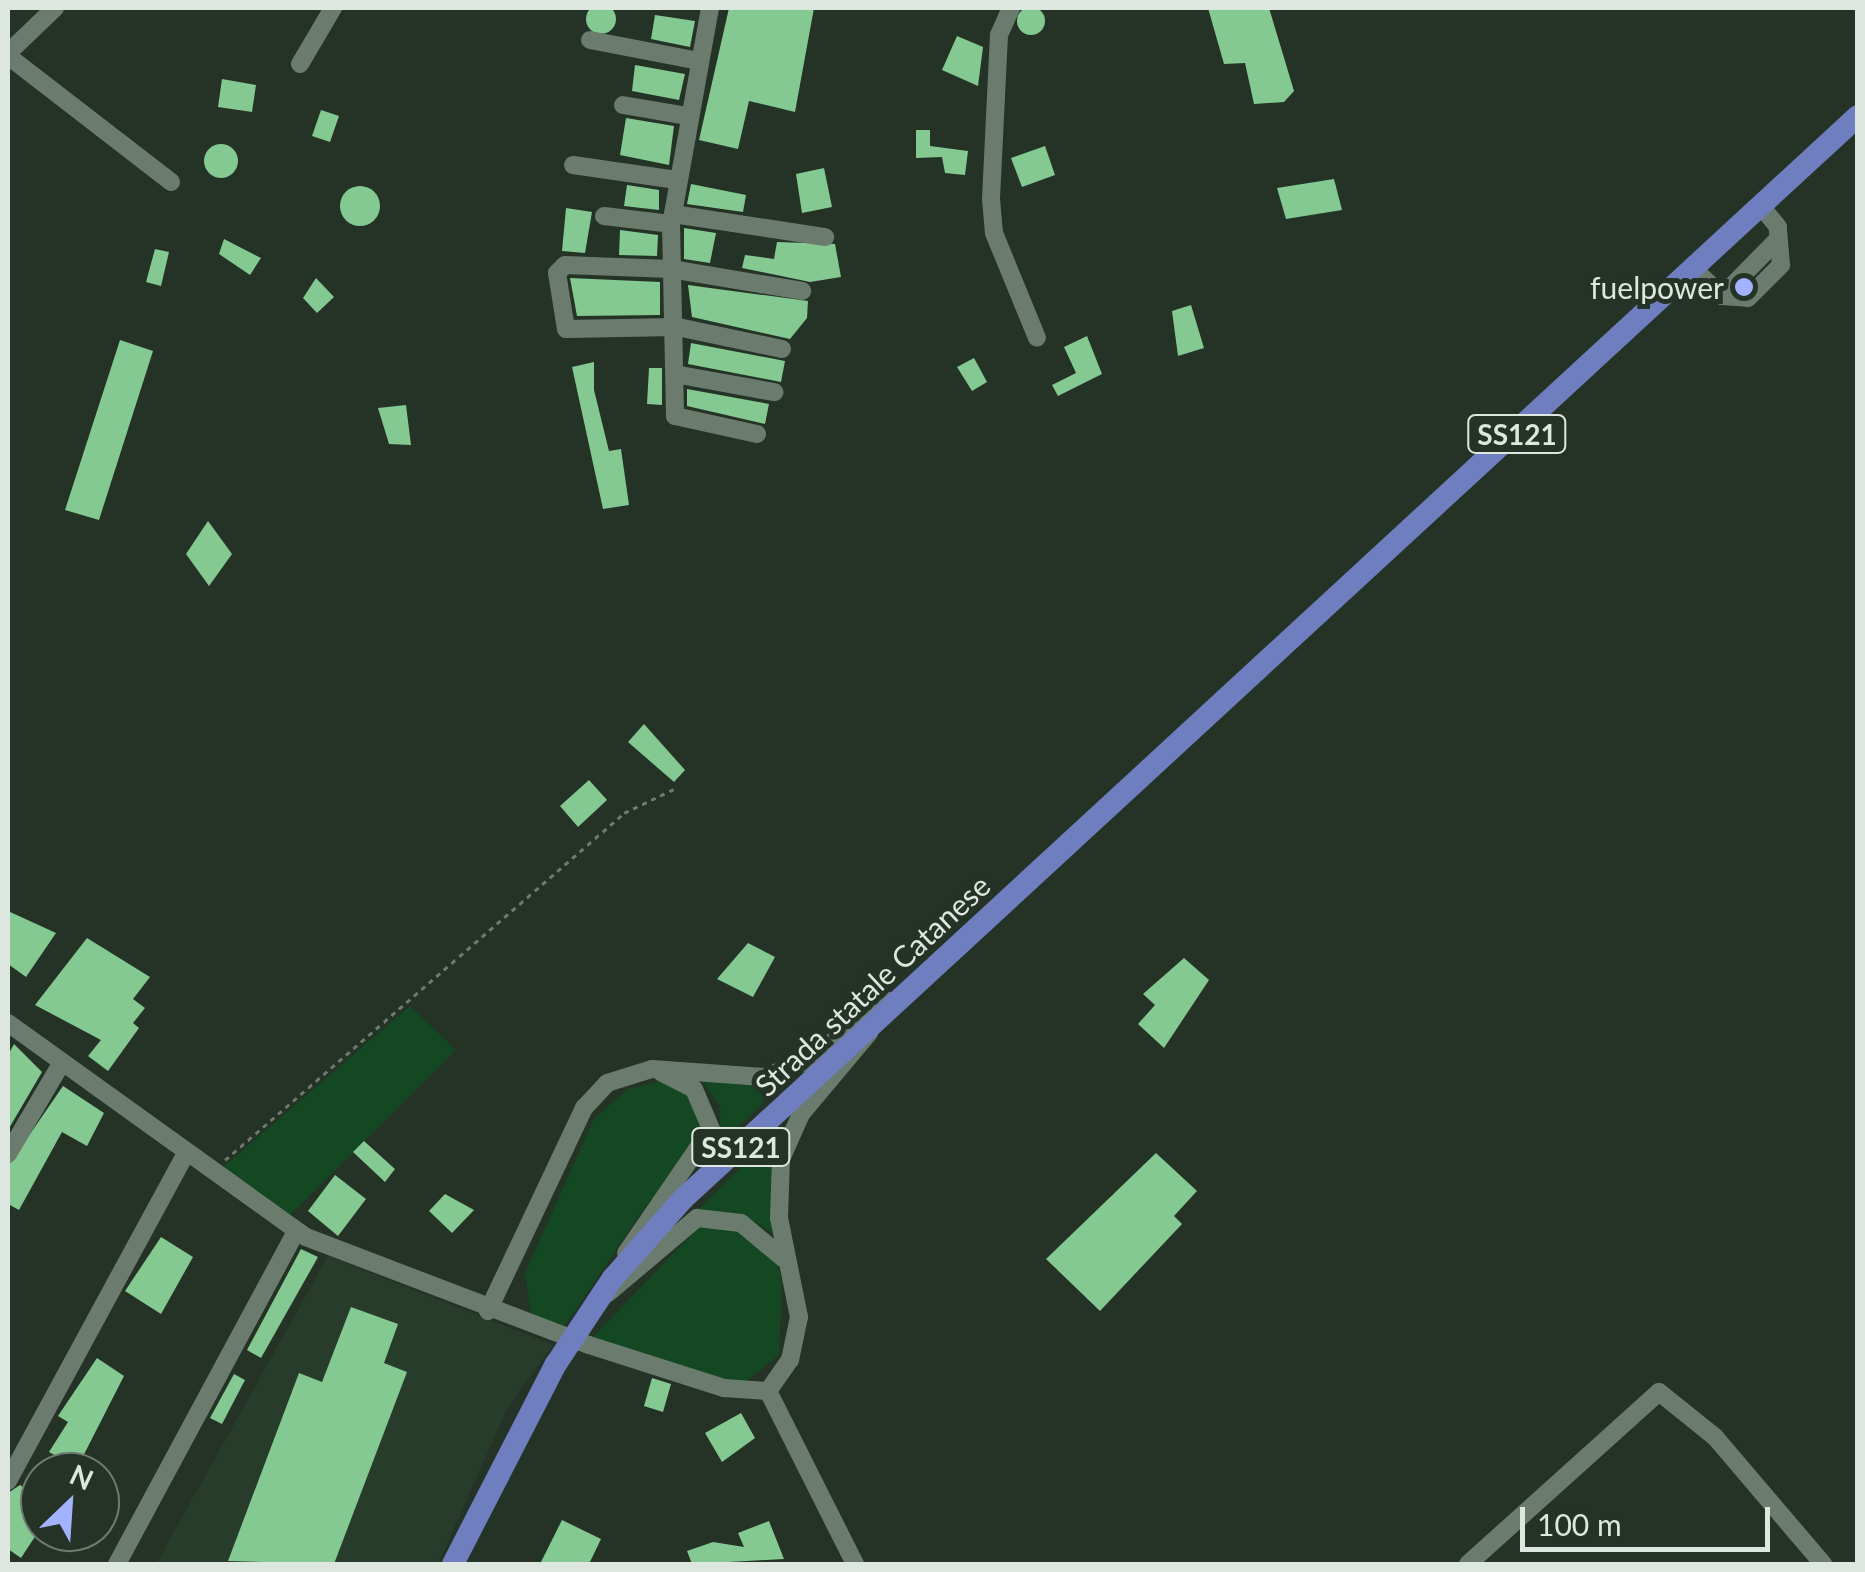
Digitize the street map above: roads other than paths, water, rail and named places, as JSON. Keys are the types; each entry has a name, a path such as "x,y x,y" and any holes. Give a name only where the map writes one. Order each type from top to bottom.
{"main road":[{"name":"SS121","path":"1695,270 1858,116"},
{"name":"Strada statale Catanese","path":"453,1564 512,1438 597,1301 683,1199 1695,270"}],"street":[{"path":"54,8 8,54 172,182"},
{"path":"300,64 333,8"},
{"path":"707,8 672,219 671,270 680,374 675,416 757,434"},
{"path":"1011,8 999,35 990,199 994,234 1036,338"},
{"path":"590,40 699,61"},
{"path":"623,105 688,116"},
{"path":"572,165 677,180"},
{"path":"1695,270 1722,296 1748,298 1781,265 1777,240 1762,207"},
{"path":"604,216 672,219 824,238"},
{"path":"782,349 678,327 566,328 557,273 565,265 671,270 802,291"},
{"path":"680,374 774,392"},
{"path":"488,1311 584,1108 606,1084 652,1070 764,1077 908,992"},
{"path":"768,1391 797,1335 777,1189 789,1135 876,1022"},
{"path":"9,1028 296,1232 548,1332 724,1388 768,1391"},
{"path":"8,1154 55,1060"},
{"path":"613,1278 711,1129 694,1089 652,1070"},
{"path":"8,1482 185,1156"},
{"path":"597,1301 697,1218 751,1229 790,1267"},
{"path":"117,1564 296,1232"},
{"path":"768,1391 855,1564"},
{"path":"1468,1564 1659,1392 1715,1438 1822,1564"}],"place":[{"name":"fuelpower","path":"1744,287"}]}
